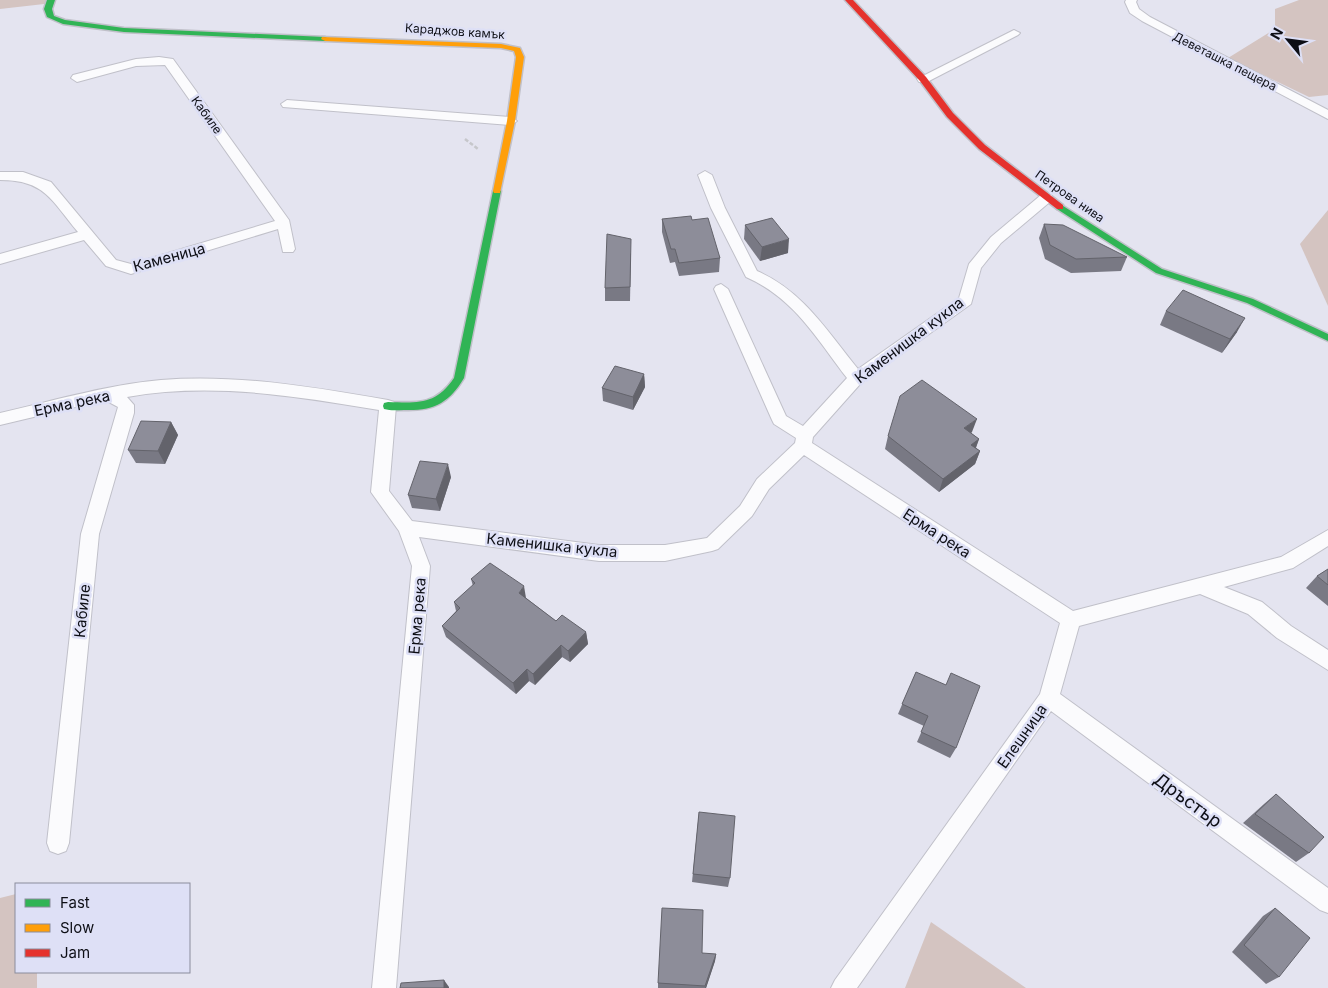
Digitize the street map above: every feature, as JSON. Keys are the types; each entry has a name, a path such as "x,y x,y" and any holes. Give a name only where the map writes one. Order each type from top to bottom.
{"street":[{"name":"Караджов камък","path":"51,0 48,9 51,17 63,22 124,30 501,46 517,50 520,57 511,121 457,384 454,390 441,402 425,407 388,406"},
{"name":"Петрова нива","path":"849,0 923,79 950,114 982,147 1046,198 1159,271 1250,301 1328,338"}],"lane":[{"name":"Деветашка пещера","path":"1132,0 1130,2 1134,11 1146,19 1328,115"},
{"path":"923,79 1014,33"},
{"name":"Кабиле","path":"77,78 147,61 159,59 169,62 284,223 288,249"},
{"path":"287,104 511,121"},
{"path":"1313,106 1328,105"},
{"path":"705,175 718,208 751,274 772,283 797,302 856,378"},
{"name":"Каменица","path":"0,176 23,176 46,185 111,263 118,267 131,269 284,223"},
{"name":"Каменишка кукла","path":"407,528 599,553 665,553 712,544 746,511 762,484 804,441 856,378 966,300 974,267 996,240 1046,198"},
{"path":"0,259 87,234"},
{"name":"Ерма река","path":"721,289 780,420 804,441 1071,620"},
{"name":"Ерма река","path":"0,419 140,389 183,385 301,391 388,406 380,492 407,528 421,566 384,988"},
{"name":"Кабиле","path":"58,843 90,534 126,413 126,406 120,400 108,395"},
{"path":"1071,620 1286,563 1328,537"},
{"path":"1201,586 1255,608 1284,632 1328,661"},
{"name":"Елешница","path":"843,988 1049,698 1071,620"},
{"name":"Дръстър","path":"1049,698 1328,902"}],"shaded area":[{"path":"0,0 54,0 53,3 0,9"},
{"path":"1299,0 1328,0 1328,95 1309,97 1228,58 1275,29 1275,9"},
{"path":"1328,210 1328,306 1300,244"},
{"path":"15,894 15,973 37,973 37,988 0,988 0,898"},
{"path":"931,922 1026,988 905,988"}],"building":[{"path":"691,216 692,220 708,218 720,258 679,263 675,249 671,249 662,219"},
{"path":"772,218 789,239 762,247 745,225"},
{"path":"1044,224 1063,225 1127,257 1076,259 1050,245"},
{"path":"607,234 631,239 630,287 605,288"},
{"path":"1183,290 1245,318 1230,339 1166,311"},
{"path":"615,366 644,374 633,397 602,388"},
{"path":"922,380 977,419 964,428 979,439 971,445 980,451 943,479 888,436 900,396"},
{"path":"141,421 171,422 158,451 128,450"},
{"path":"420,461 448,464 436,499 408,495"},
{"path":"490,563 524,586 519,593 556,621 562,615 586,632 568,651 561,645 533,674 527,669 513,683 442,626 460,608 454,602 475,583 471,579"},
{"path":"1328,569 1328,585 1317,576"},
{"path":"916,672 946,685 951,673 980,686 956,748 921,732 928,716 902,704"},
{"path":"1276,794 1324,837 1309,853 1255,814"},
{"path":"699,812 735,816 730,878 693,874"},
{"path":"662,908 703,910 702,953 716,954 705,986 658,983"},
{"path":"1275,908 1310,938 1279,977 1244,945"},
{"path":"444,980 444,988 400,988 401,983"}],"traffic: fast":[{"path":"51,0 48,9 51,17 63,22 124,30 325,39"},
{"path":"388,406 410,407 438,401 445,396 459,378 497,191"},
{"path":"1060,207 1159,271 1250,301 1328,338"}],"traffic: slow":[{"path":"325,39 501,46 517,50 520,57 511,121 497,191"}],"traffic: jam":[{"path":"849,0 923,79 950,115 982,147 1060,207"}]}
